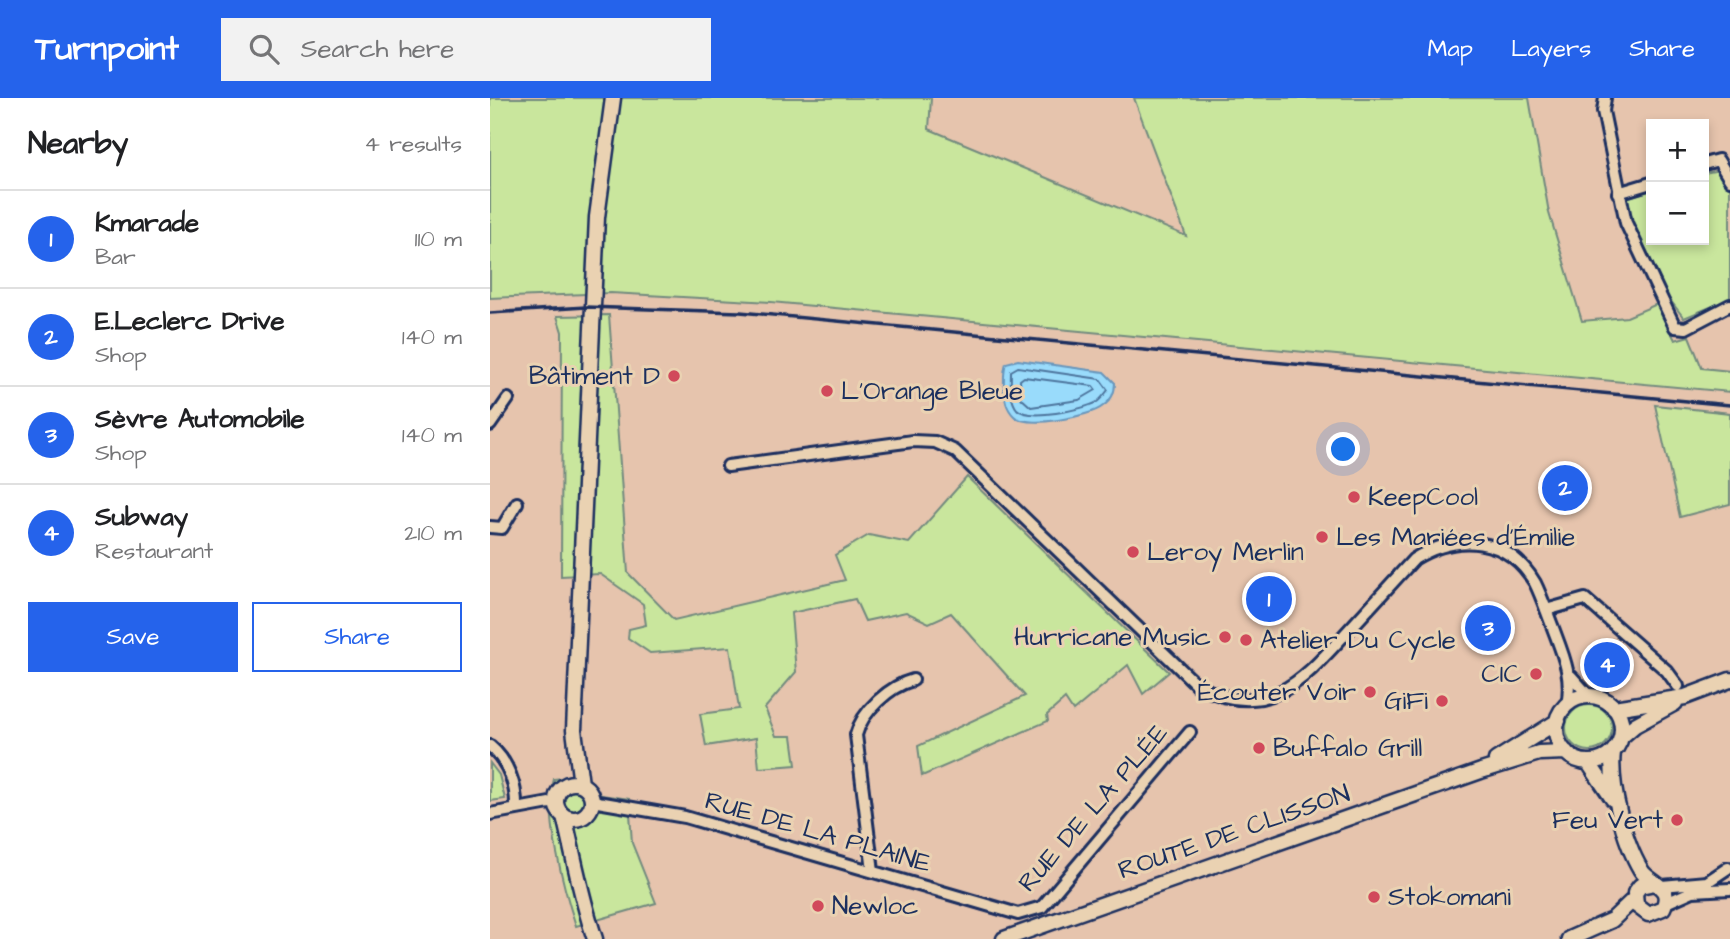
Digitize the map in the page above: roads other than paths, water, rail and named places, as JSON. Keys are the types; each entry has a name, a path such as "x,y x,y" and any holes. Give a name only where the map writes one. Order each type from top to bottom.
{"main road":[{"path":"565,785 574,730 597,217 614,98"},
{"path":"1614,708 1730,681"},
{"path":"1637,901 1641,872 1617,806 1610,769 1613,752 1621,737 1682,691"},
{"path":"1567,705 1590,697 1599,698 1614,708 1620,718 1621,737"},
{"name":"ROUTE DE CLISSON","path":"1480,771 1558,721 1567,705"},
{"path":"1558,721 1558,740 1566,752"},
{"path":"573,844 583,816 592,801 589,791 582,784 574,730"},
{"name":"ROUTE DE CLISSON","path":"1004,939 1480,771 1539,753 1566,752 1588,762"},
{"path":"1613,752 1588,762 1617,806"},
{"path":"582,784 565,785 557,792 555,802 564,816 573,844 581,897 595,939"},
{"path":"564,816 574,819 583,816"},
{"path":"1637,901 1654,914 1666,903 1658,885 1641,872"},
{"path":"1569,939 1622,912 1637,901 1640,886 1658,885"}],"street":[{"path":"1605,98 1603,111 1626,223 1675,327 1680,330 1730,305"},
{"path":"1709,163 1718,160 1730,180"},
{"path":"1618,193 1646,185"},
{"path":"490,425 508,399"},
{"path":"728,466 914,441 935,442 955,451 1198,686 1237,700 1254,701 1278,694 1298,683 1414,559 1445,544 1465,540 1516,559 1535,584 1571,676 1590,697"},
{"path":"490,527 502,528 517,503"},
{"path":"1546,610 1585,599 1667,671 1682,691"},
{"path":"1567,705 1571,676"},
{"path":"873,871 856,735 859,722 897,684 913,680"},
{"name":"RUE DE LA PLÉE","path":"1030,913 1042,907 1190,732"},
{"path":"490,746 505,764 511,779 516,809"},
{"name":"RUE DE LA PLAINE","path":"592,801 685,817 1018,914 1030,913"},
{"path":"490,814 555,802"},
{"path":"1658,885 1707,882 1729,867"},
{"path":"1666,903 1693,891 1730,886 1729,867"}],"water":[{"path":"1018,360 1104,372 1115,383 1114,393 1103,406 1085,414 1058,420 1021,420 1009,410 1004,390 1006,363"}],"railway":[{"path":"490,313 586,307 740,312 1730,405"}],"place":[{"name":"Bâtiment D","path":"674,376"},
{"name":"L'Orange Bleue","path":"827,391"},
{"name":"E.Leclerc Drive","path":"1565,488"},
{"name":"KeepCool","path":"1354,497"},
{"name":"Les Mariées d'Émilie","path":"1322,537"},
{"name":"Leroy Merlin","path":"1133,552"},
{"name":"Kmarade","path":"1269,599"},
{"name":"Sèvre Automobile","path":"1488,628"},
{"name":"Hurricane Music","path":"1225,637"},
{"name":"Atelier Du Cycle","path":"1246,640"},
{"name":"Subway","path":"1607,665"},
{"name":"CIC","path":"1536,674"},
{"name":"Écouter Voir","path":"1370,692"},
{"name":"GiFi","path":"1442,701"},
{"name":"Buffalo Grill","path":"1259,748"},
{"name":"Feu Vert","path":"1677,820"},
{"name":"Stokomani","path":"1374,897"},
{"name":"Newloc","path":"818,906"}]}
